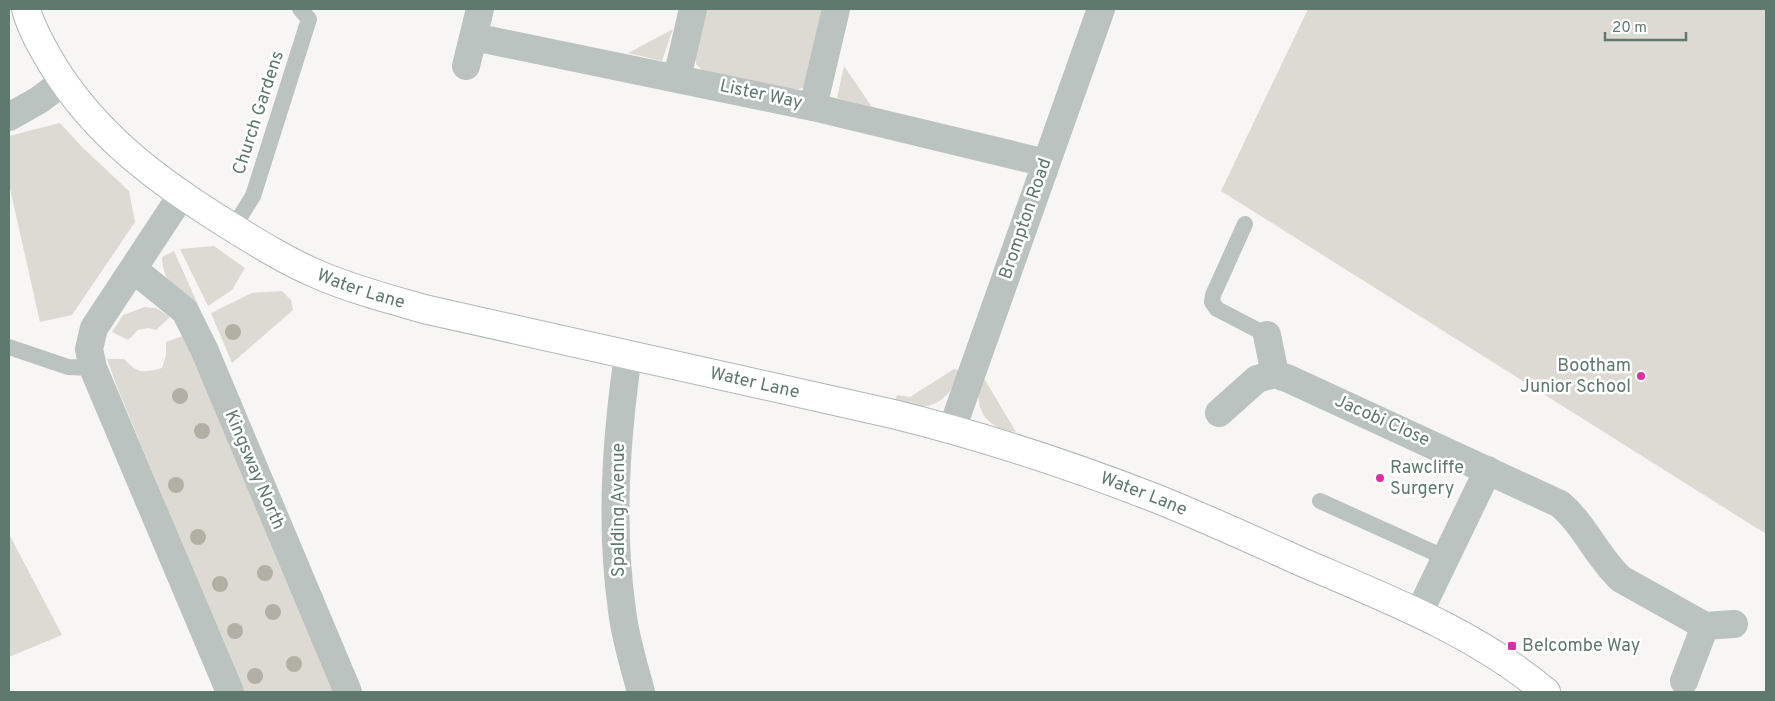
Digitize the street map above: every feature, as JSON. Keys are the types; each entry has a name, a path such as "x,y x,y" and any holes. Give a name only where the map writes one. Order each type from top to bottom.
{"street":[{"name":"Water Lane","path":"26,9 42,48 63,82 93,120 123,148 182,196 264,248 318,275 368,294 424,309 893,414 1018,449 1155,498 1419,613 1493,654 1546,692"},
{"path":"466,66 480,9"},
{"path":"677,78 693,9"},
{"path":"813,107 836,9"},
{"name":"Brompton Road","path":"952,429 1101,9"},
{"name":"Lister Way","path":"474,37 813,107 1046,163"},
{"path":"9,117 40,100 63,82"},
{"path":"182,196 94,328 89,349 93,368 230,692"},
{"name":"Kingsway North","path":"133,269 185,311 204,349 348,692"},
{"path":"1219,413 1257,379 1275,374 1267,335"},
{"name":"Spalding Avenue","path":"628,356 620,418 616,474 616,559 622,612 641,692"},
{"name":"Jacobi Close","path":"1275,374 1560,504 1570,512 1584,529 1610,569 1621,579 1704,626"},
{"path":"1419,613 1488,470"},
{"path":"1684,681 1704,626 1734,624"}],"lane":[{"name":"Church Gardens","path":"233,228 253,196 310,19 300,9"},
{"path":"1245,224 1213,295 1212,302 1217,309 1267,335"},
{"path":"9,347 68,367 93,368"},
{"path":"1320,501 1446,558"}],"shaded area":[{"path":"706,9 823,9 805,87 795,90 702,70 696,64 696,53"},
{"name":"Bootham Junior School","path":"1308,9 1766,9 1766,534 1221,191"},
{"path":"673,29 662,61 628,53"},
{"path":"844,66 872,107 837,98"},
{"path":"60,123 82,147 129,191 135,222 72,315 40,322 9,184 9,136"},
{"path":"214,246 245,268 232,290 208,306 180,249"},
{"path":"174,251 200,309 169,282 163,267 162,257"},
{"path":"282,291 291,300 293,310 232,363 211,313 252,293"},
{"path":"145,307 156,308 170,317 156,330 148,328 138,330 128,340 112,332 123,315"},
{"path":"188,334 338,692 244,692 107,359 124,359 141,371 162,368 166,355 166,342"},
{"path":"954,369 962,371 947,394 936,403 923,406 895,401 897,395 910,397"},
{"path":"982,379 985,380 1016,432 996,426 984,415 979,399"},
{"path":"9,534 62,635 9,657"}],"place":[{"name":"Bootham Junior School","path":"1641,376"},
{"name":"Rawcliffe Surgery","path":"1380,478"},
{"name":"Belcombe Way","path":"1512,646"}]}
